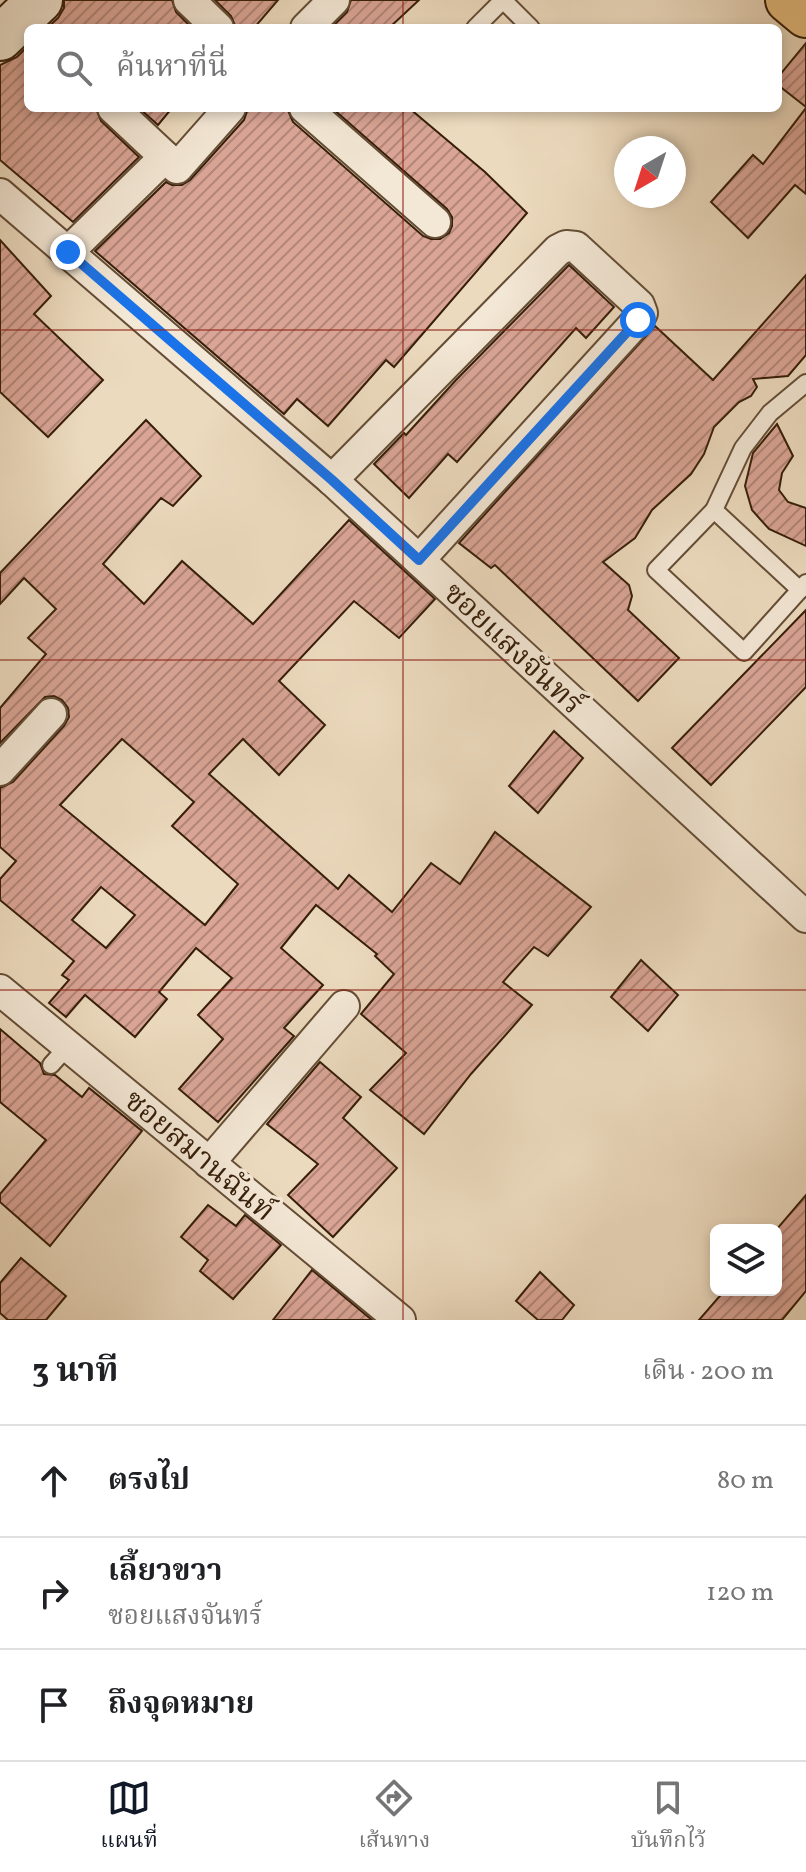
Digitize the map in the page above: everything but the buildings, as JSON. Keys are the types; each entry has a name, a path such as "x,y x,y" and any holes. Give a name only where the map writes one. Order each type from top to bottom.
{"main road":[{"path":"788,0 806,15"}],"street":[{"path":"189,0 214,24"},
{"path":"310,24 334,0"},
{"path":"117,112 177,168 226,112"},
{"path":"310,112 435,222"},
{"path":"68,252 165,157"},
{"name":"ซอยแสงจันทร์","path":"0,194 332,480 806,917"},
{"path":"332,480 547,261 566,246 576,247 639,305 642,313 419,560"},
{"path":"0,770 51,714"},
{"name":"ซอยสมานฉันท์","path":"0,990 60,1056 209,1163 400,1320"},
{"path":"209,1163 344,1006"}],"lane":[{"path":"479,24 503,0 527,24"},
{"path":"714,510 803,587 744,652 656,570 714,510 743,448 770,413 806,383"}],"route":[{"path":"68,252 332,480 419,560 638,320"}]}
